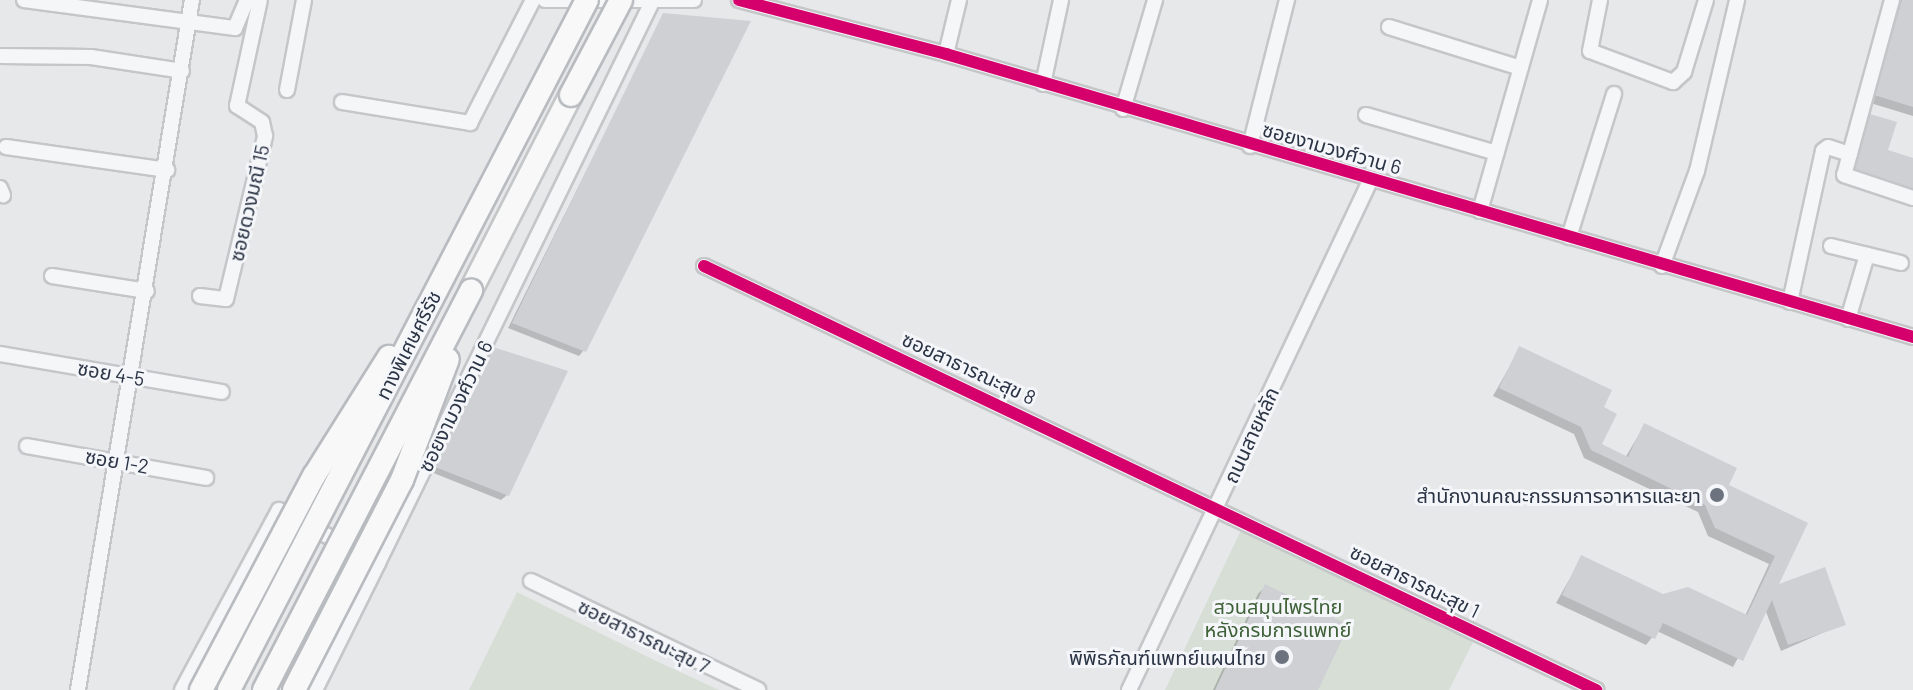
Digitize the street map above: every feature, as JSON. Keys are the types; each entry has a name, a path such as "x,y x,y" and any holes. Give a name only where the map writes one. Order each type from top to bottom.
{"highway":[{"name":"ทางพิเศษศรีรัช","path":"229,690 587,0"},
{"name":"ทางพิเศษศรีรัช","path":"264,690 621,0"},
{"path":"201,690 341,428 441,281"},
{"path":"294,690 402,480 471,290"}],"street":[{"path":"24,0 99,4 235,28 247,0"},
{"path":"78,690 167,170 192,0"},
{"name":"ซอยดวงมณี 15","path":"200,296 226,299 265,136 262,122 237,106 260,0"},
{"path":"287,90 304,0"},
{"path":"342,102 470,123 533,0"},
{"path":"553,0 694,0"},
{"name":"ซอยงามวงศ์วาน 6","path":"739,0 802,7 1123,109 1913,337"},
{"path":"946,54 959,0"},
{"path":"1043,84 1061,0"},
{"path":"1123,109 1155,0"},
{"path":"1250,146 1287,0"},
{"path":"1480,211 1540,0"},
{"path":"1600,0 1590,51 1673,82 1684,72 1706,2 1736,6 1697,171 1662,266"},
{"path":"1892,0 1844,175 1913,198"},
{"name":"ซอยงามวงศ์วาน 6","path":"315,690 652,2"},
{"path":"1389,27 1521,68"},
{"path":"1,56 91,57 182,71"},
{"path":"1569,237 1614,94"},
{"path":"1366,115 1497,153"},
{"path":"6,147 167,170"},
{"path":"1790,302 1823,151 1828,147 1850,154"},
{"name":"ถนนสายหลัก","path":"1129,690 1371,179"},
{"path":"1831,246 1901,263"},
{"path":"1848,319 1867,255"},
{"name":"ซอยสาธารณะสุข 8","path":"704,266 1217,507"},
{"path":"52,276 147,291"},
{"name":"ซอย 4-5","path":"0,354 222,392"},
{"name":"ซอย 1-2","path":"27,446 119,460 206,478"},
{"name":"ซอยสาธารณะสุข 1","path":"1217,507 1596,690"},
{"path":"182,690 279,510 378,563"},
{"name":"ซอยสาธารณะสุข 7","path":"531,581 758,690"}],"green space":[{"name":"สวนสมุนไพรไทย หลังกรมการแพทย์","path":"1243,526 1476,636 1449,690 1165,690"},
{"path":"517,592 654,660 719,690 469,690"}],"building":[{"path":"1902,0 1913,0 1913,107 1874,95"},
{"path":"663,13 751,21 586,352 512,323"},
{"path":"1870,114 1897,122 1888,150 1913,158 1913,189 1853,171"},
{"name":"สำนักงานคณะกรรมการอาหารและยา","path":"1519,346 1612,390 1604,407 1617,414 1602,444 1628,457 1644,423 1737,468 1729,485 1808,523 1779,584 1825,567 1846,625 1788,645 1772,600 1743,661 1663,623 1655,639 1562,595 1581,555 1663,594 1688,587 1747,615 1775,556 1715,528 1705,505 1591,450 1581,427 1499,388"},
{"path":"493,347 568,371 509,496 435,467"},
{"name":"พิพิธภัณฑ์แพทย์แผนไทย","path":"1265,584 1349,625 1318,690 1215,690"}],"cycle path":[{"path":"739,0 946,54 1913,337"},
{"path":"704,266 1596,690"}],"place":[{"name":"สำนักงานคณะกรรมการอาหารและยา","path":"1717,495"},
{"name":"พิพิธภัณฑ์แพทย์แผนไทย","path":"1282,657"}]}
